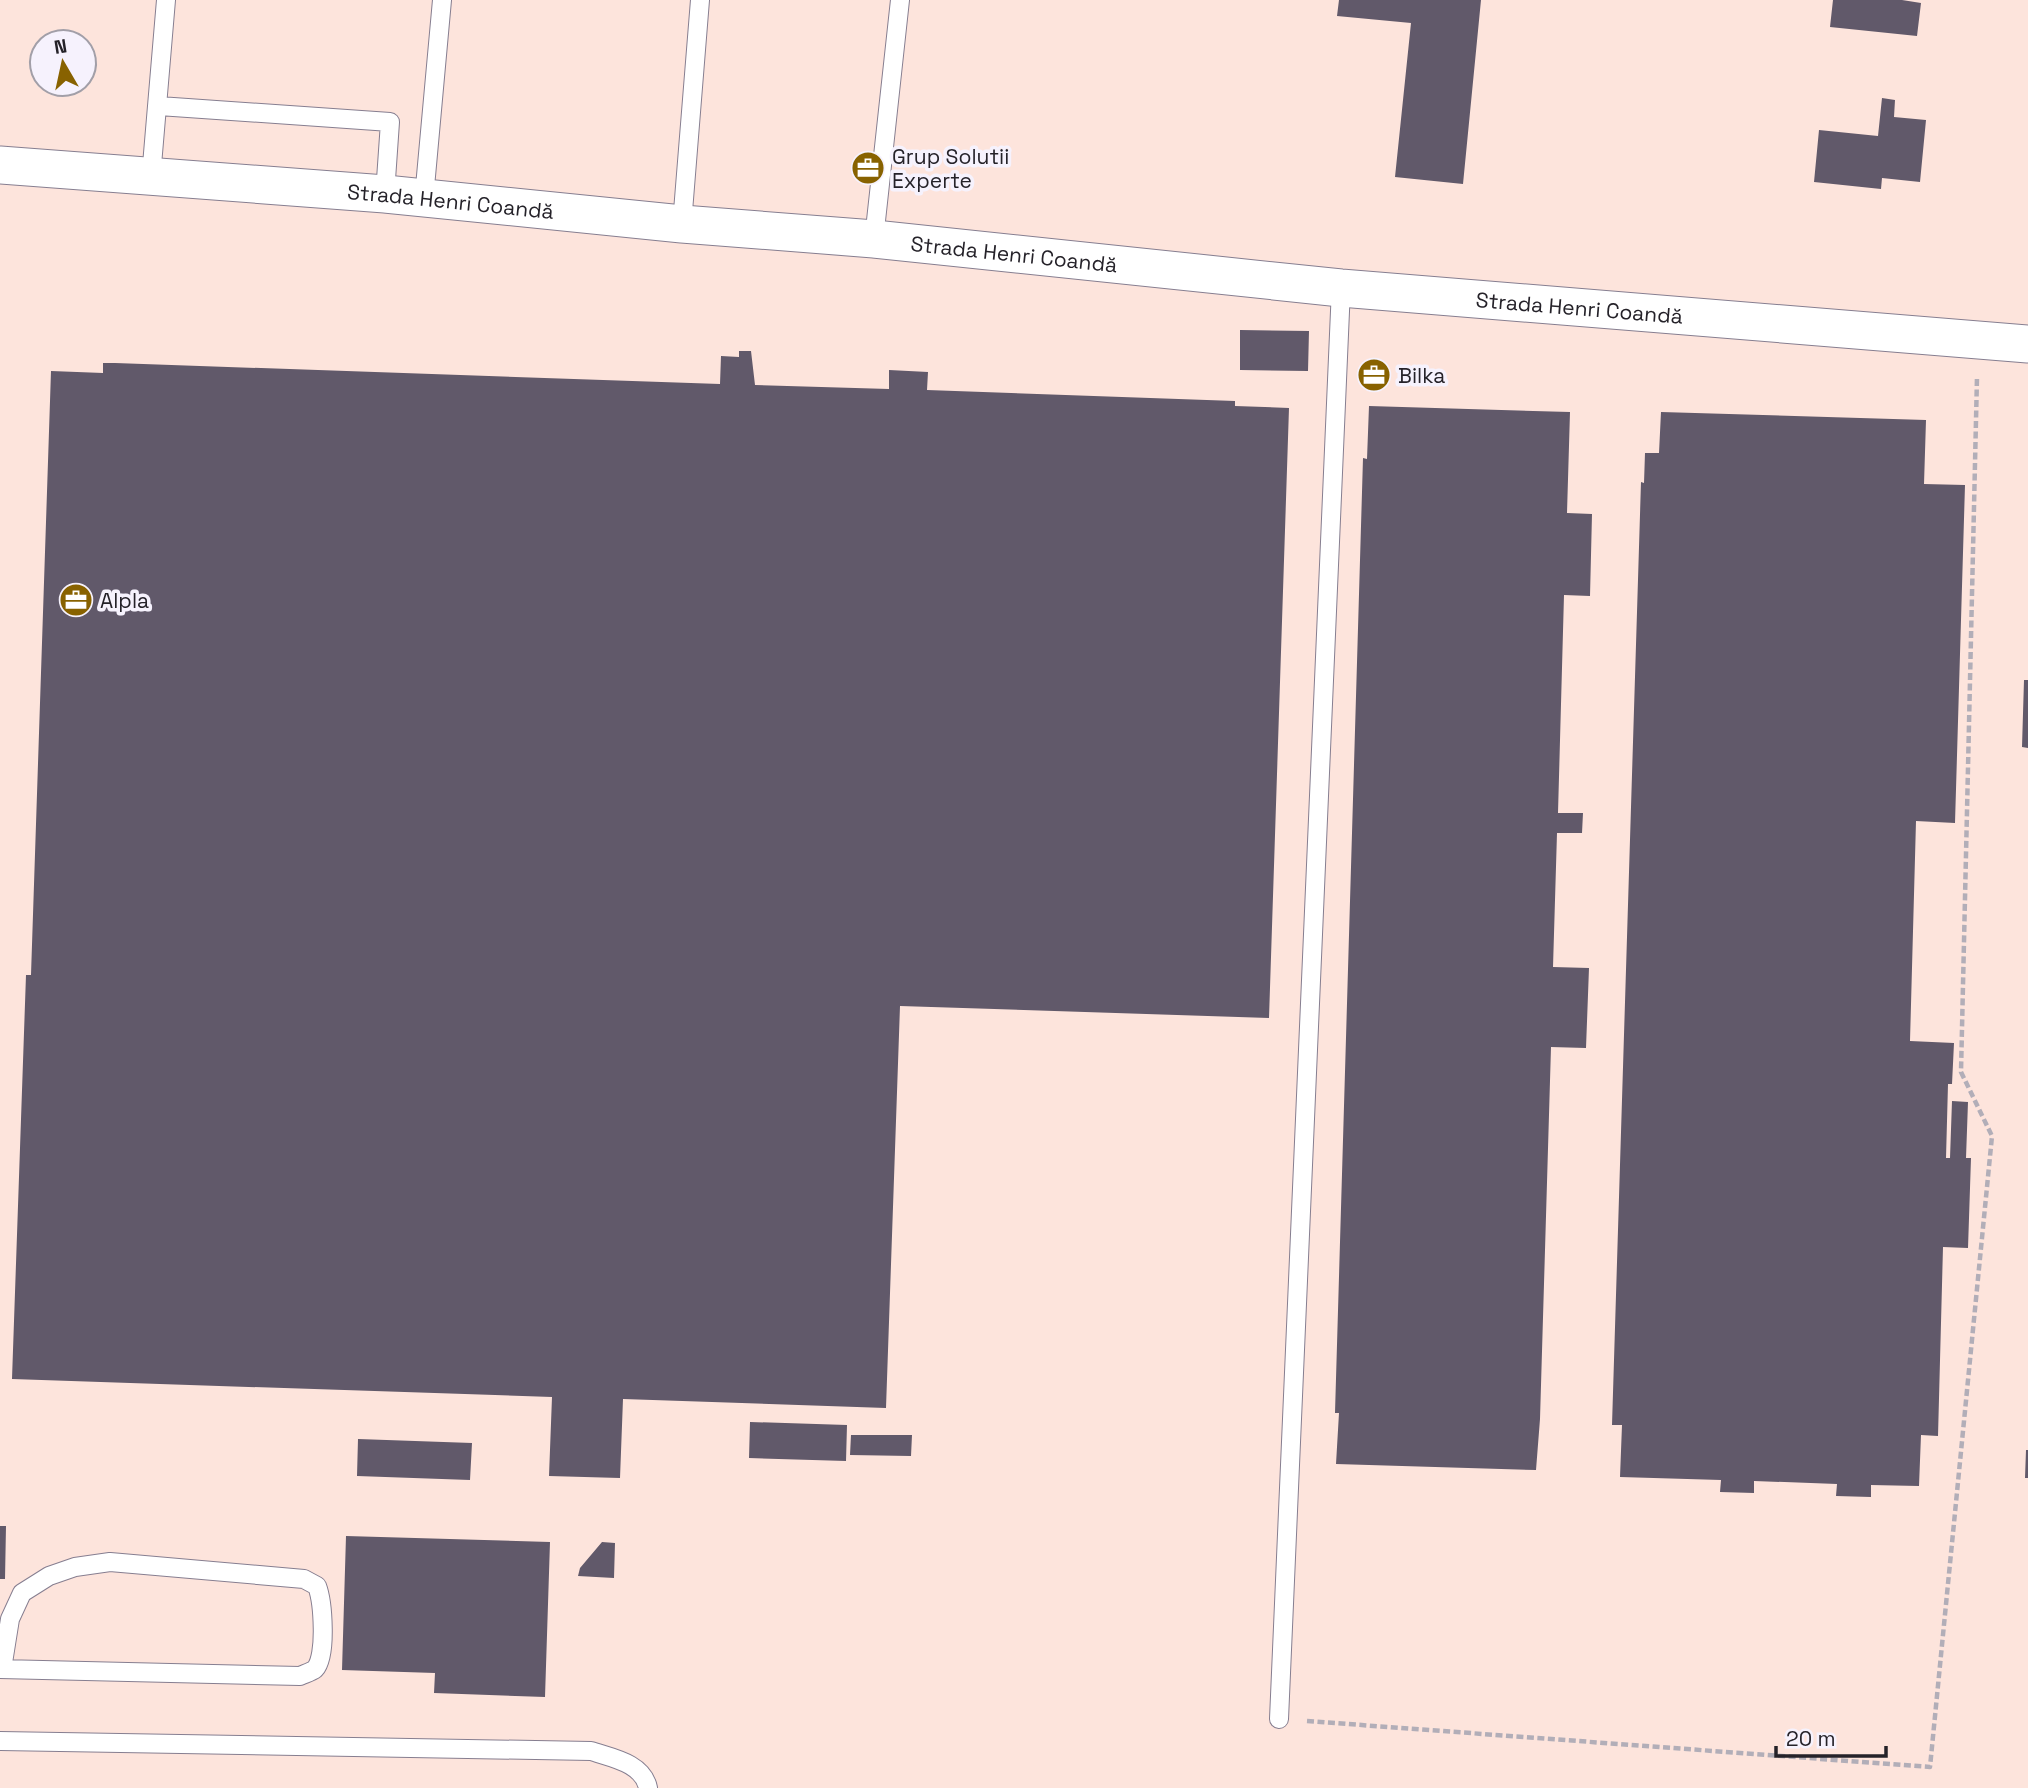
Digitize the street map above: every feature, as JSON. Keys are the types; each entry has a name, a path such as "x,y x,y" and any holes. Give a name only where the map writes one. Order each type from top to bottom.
{"street":[{"name":"Strada Henri Coandă","path":"0,165 385,194 682,224 874,239 1341,288 2028,344"}],"lane":[{"path":"151,177 166,0"},
{"path":"424,198 442,0"},
{"path":"682,224 700,0"},
{"path":"874,239 900,0"},
{"path":"159,106 390,122 385,194"},
{"path":"1279,1719 1341,288"},
{"path":"110,1562 304,1579 317,1586 320,1595 322,1652 315,1668 300,1676 1,1669 10,1619 22,1592 49,1576 75,1567 110,1562"},
{"path":"0,1741 591,1751 618,1759 637,1769 648,1783 648,1788"}],"path":[{"path":"1279,1719 1930,1766 1992,1136 1961,1072 1978,341"}],"shaded area":[{"path":"0,0 2028,0 2028,1788 0,1788"}],"building":[{"path":"1339,0 1481,0 1463,184 1395,177 1411,23 1337,16"},
{"path":"1833,0 1902,0 1921,3 1917,36 1830,27"},
{"path":"1882,98 1895,100 1894,117 1926,120 1920,182 1882,178 1881,189 1814,182 1819,130 1878,136"},
{"path":"1240,330 1309,331 1308,371 1240,370"},
{"path":"739,351 751,351 755,385 889,389 889,370 928,372 927,390 1235,401 1235,406 1289,408 1269,1018 900,1006 886,1408 623,1399 620,1478 549,1476 552,1397 12,1379 26,975 31,975 51,371 103,373 103,363 115,363 720,384 721,356 739,357"},
{"path":"1369,406 1570,412 1567,513 1592,514 1590,596 1564,595 1558,813 1583,813 1582,833 1557,833 1553,967 1589,968 1586,1048 1551,1047 1540,1419 1536,1470 1336,1464 1339,1413 1335,1413 1363,458 1367,459"},
{"path":"1661,412 1926,420 1924,484 1965,485 1955,823 1916,821 1910,1041 1954,1043 1952,1084 1948,1084 1946,1158 1950,1158 1952,1101 1968,1102 1966,1158 1971,1158 1968,1248 1943,1247 1938,1436 1921,1435 1919,1486 1871,1485 1871,1497 1836,1496 1837,1484 1754,1481 1754,1493 1720,1492 1721,1480 1620,1477 1622,1425 1612,1425 1641,482 1644,483 1645,453 1659,453"},
{"path":"2024,680 2028,680 2028,748 2022,747"},
{"path":"750,1422 847,1425 846,1461 749,1458"},
{"path":"851,1435 912,1435 911,1456 850,1455"},
{"path":"358,1439 472,1443 470,1480 357,1476"},
{"path":"2028,1450 2028,1478 2025,1478"},
{"path":"0,1526 6,1526 5,1579 0,1579"},
{"path":"346,1536 550,1542 545,1697 434,1693 435,1673 342,1670"},
{"path":"602,1542 615,1543 614,1578 578,1576 580,1568"}],"place":[{"name":"Grup Solutii Experte","path":"868,168"},
{"name":"Bilka","path":"1374,375"},
{"name":"Alpla","path":"76,600"}]}
